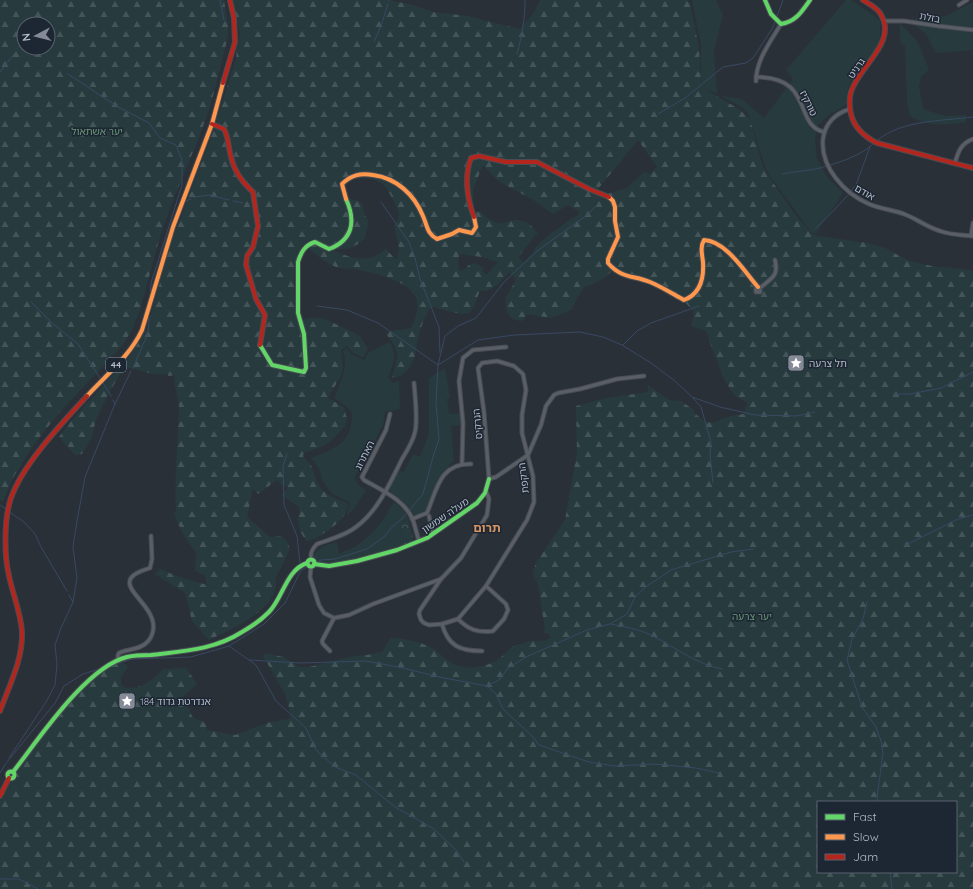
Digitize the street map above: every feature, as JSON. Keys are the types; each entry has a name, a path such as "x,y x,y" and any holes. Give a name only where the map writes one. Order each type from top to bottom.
{"main road":[{"name":"44","path":"0,711 19,658 22,632 8,572 8,519 9,506 13,493 35,456 55,431 137,342 151,303 173,227 212,124 235,42 234,18 230,0"},
{"path":"765,0 770,13 781,24 789,23 795,20 810,0"},
{"path":"863,0 877,10 884,21"},
{"name":"גרניט","path":"884,21 884,34 881,45 853,87 850,97 850,109 853,120 865,136 873,141 973,168"},
{"path":"212,124 224,129 228,137 231,158 240,178 253,192 258,226 253,247 247,256 246,266 256,299 265,315 260,347 269,362 275,366 301,372 304,372 306,368 304,334 299,318 297,304 298,262 300,254 309,244 315,242 329,249 347,237 352,226 352,220 351,213 343,194 342,184 348,177 359,174 380,175 401,185 413,199 429,233 437,239 452,234 458,230 472,233 475,230 475,221 468,186 468,169 471,158 479,156 506,162 537,162 589,189 607,195 614,201 615,221 618,237 608,259 608,263 614,270 622,275 643,279 664,288 684,300 688,299 700,286 703,264 702,244 704,240 707,240 716,242 733,258 759,288"},
{"name":"מעלה שמשון","path":"311,565 336,566 357,562 392,552 419,541 433,534 477,503 486,491 489,479"},
{"path":"0,796 9,778 14,776 13,772 68,701 94,676 118,660 197,650 214,646 241,633 269,612 280,597 292,574 302,564 311,565 314,561 311,560"}],"street":[{"path":"959,5 967,0"},
{"name":"בזלת","path":"884,21 904,21 973,30"},
{"name":"טורקיז","path":"781,24 761,60 756,79 777,80 790,86 799,97 812,125 816,129 824,132"},
{"path":"824,132 829,122 842,112 850,109"},
{"name":"אודם","path":"824,132 823,148 828,165 838,180 852,195 872,205 906,215 939,231 972,236"},
{"path":"955,163 962,146 969,140 973,139"},
{"path":"972,236 973,223"},
{"path":"759,288 775,276 777,267 775,260"},
{"path":"462,464 463,423 458,381 463,358 473,350 506,347"},
{"name":"הרקפת","path":"458,619 486,586 527,520 534,502 533,476 522,433 522,415 526,390 523,374 514,366 497,361 482,363 478,368"},
{"name":"הנרקיס","path":"478,368 484,412 489,479"},
{"path":"489,479 496,477 528,455 541,425 548,402 554,395 558,393 580,390 617,379 644,376"},
{"path":"311,560 310,555 317,544 345,534 356,528 371,513 384,492 409,447 415,432 414,383"},
{"name":"האתרוג","path":"384,492 364,480 362,477 386,430 390,414"},
{"path":"412,518 427,513 438,485 445,474 455,466 471,464"},
{"path":"486,491 489,499 487,515 461,558 441,579 420,610 419,614 424,623 429,625 442,624 458,619 473,631 493,632 504,619 508,610 506,604 486,586"},
{"path":"384,492 403,505 412,518 419,541"},
{"path":"429,516 433,534"},
{"path":"118,660 119,653 145,644 150,640 153,633 153,619 149,611 131,590 129,583 130,578 134,574 150,568 152,559 151,536"},
{"path":"311,565 310,576 319,605 324,612 334,618 349,615 373,604 441,579"},
{"path":"330,651 322,642 334,618"},
{"path":"442,624 445,633 451,642 466,650 482,651"}],"green space":[{"name":"יער אשתאול","path":"0,0 224,0 228,37 211,104 171,205 159,240 140,310 132,330 122,346 58,414 33,446 14,476 3,501 0,500"},
{"name":"יער צרעה","path":"233,0 388,0 413,5 433,12 468,16 519,29 533,14 540,0 687,0 690,3 699,48 701,82 708,91 739,109 750,119 762,164 767,174 797,217 811,233 818,236 868,243 885,248 909,261 932,266 971,270 973,272 973,889 0,889 0,801 29,751 72,699 100,672 115,663 123,663 127,665 127,668 121,677 121,684 124,687 130,688 146,684 163,669 186,668 197,684 176,703 179,706 188,706 192,716 203,721 207,730 235,735 273,721 278,722 280,719 287,720 290,718 291,715 285,694 263,656 265,654 263,653 284,657 299,667 309,667 354,656 382,652 390,638 395,638 428,646 445,659 459,666 473,668 490,664 516,645 531,641 549,639 551,637 544,632 545,630 538,585 533,572 536,563 565,520 577,453 576,406 607,398 648,392 648,385 669,400 681,401 694,410 694,413 706,422 714,423 721,419 744,414 747,403 734,395 724,379 706,331 691,326 694,314 693,311 682,299 665,288 613,269 608,275 600,280 584,287 571,310 551,318 527,314 522,321 513,319 510,316 506,310 506,296 516,280 510,272 493,288 480,291 474,307 468,313 464,314 434,307 430,308 420,330 411,366 401,375 396,378 392,378 397,359 397,351 386,334 392,331 411,328 417,311 417,301 414,294 400,283 381,275 362,270 336,267 323,260 304,244 297,254 294,271 295,305 298,321 310,318 322,318 360,336 368,349 363,358 352,352 347,346 341,350 343,367 342,374 328,398 344,407 347,419 345,426 325,445 304,453 303,456 312,467 321,489 328,495 348,504 348,506 343,517 336,524 320,536 307,541 299,526 299,507 282,495 288,487 281,485 278,480 258,494 253,488 247,517 270,537 281,537 285,539 290,549 275,579 275,589 271,599 263,608 241,624 209,640 192,621 185,593 155,574 160,569 179,577 207,585 205,575 195,570 196,552 183,534 174,513 176,512 179,409 175,375 169,376 165,374 149,373 124,368 110,391 96,419 92,437 82,454 75,455 59,437 70,422 130,356 148,326 170,245 213,132 236,58 237,44 240,35","holes":["638,140 657,167 650,174 644,172 627,188 610,193 594,194","483,165 498,181 535,201 553,214 568,205 578,211 579,214 544,240 537,246 528,259 523,262 518,257 538,232 528,224 518,220 498,223 486,217 480,211 474,213 473,190","365,178 378,181 382,184 396,206 399,214 394,226 399,248 396,259 385,249 380,254 367,258 353,258 334,250 351,248 364,239 368,221 362,204 359,201 350,199 347,196 345,185 352,179","461,254 487,258 498,262 486,275 482,270 484,268 475,263 469,265 462,271 459,270 458,258"]},
{"path":"692,0 716,0 723,15 714,51 717,93 709,91 703,85 701,79 701,45"},
{"path":"846,0 851,0 880,20 881,33 875,50 853,77 848,88 846,105 829,115 818,125 815,138 817,159 828,178 843,193 816,234 811,232 769,175 764,164 749,115 743,108 721,96 742,99 764,118 793,79 786,70"},
{"path":"973,2 973,29 910,19 946,16"},
{"path":"900,23 918,42 929,70 921,77 919,86 923,109 944,116 966,115 966,122 930,124 910,116 907,102 905,46 900,42"},
{"path":"913,24 973,33 973,50 936,53 926,34"},
{"path":"389,342 394,351 394,360 388,378 393,383 399,381 400,409 385,412 383,425 355,477 357,484 366,490 354,509 346,516 350,503 331,493 322,480 320,470 311,458 342,443 349,431 352,418 351,412 346,406 334,398 344,369 345,357 343,351 347,348 351,354 364,360 368,353"},
{"path":"445,368 450,398 447,398 449,414 460,413 461,425 451,426 454,460 439,478 426,510 415,516 404,502 388,490 399,470 404,472 413,454 420,457 429,434 429,378"},
{"path":"394,502 402,509 408,518 400,525 404,544 361,557 328,564 317,564 312,558 314,554 326,545 337,542 339,553 349,550 365,540 378,526"},
{"path":"408,518 413,538 411,542 404,544 400,525"}],"waterway":[{"path":"220,0 224,20"},
{"path":"517,54 523,27 525,0"},
{"path":"776,19 783,0"},
{"path":"374,42 388,4"},
{"path":"658,114 685,98 723,67 746,63 753,58 775,22"},
{"path":"0,72 14,54"},
{"path":"68,74 118,107 149,123 160,138 176,145 182,160 182,185 151,283 150,298"},
{"path":"878,140 887,133 910,125 923,122 973,117"},
{"path":"830,165 858,154 873,144"},
{"path":"851,191 856,185 870,147"},
{"path":"782,174 827,166"},
{"path":"816,228 849,194"},
{"path":"195,197 209,195 229,200"},
{"path":"186,201 191,199"},
{"path":"233,201 243,203"},
{"path":"381,202 409,242 420,279 439,327 440,353"},
{"path":"316,563 321,560 335,559 367,549 385,536 393,526 403,518 423,494 439,439 436,403 438,365 445,336 458,326 476,318 504,282 537,251 587,215 596,206"},
{"path":"31,302 52,323 78,344 100,378"},
{"path":"317,306 347,310 378,323 438,365 478,340 514,335 580,332 603,337 622,345 651,363 675,381 692,397 720,407 755,415 796,416 815,412"},
{"path":"623,345 637,331 651,323 699,306"},
{"path":"133,368 148,333 149,318"},
{"path":"9,758 46,702 55,685 57,664 55,645 73,602 77,578 73,547 85,477 115,404 131,371"},
{"path":"893,394 910,394 941,388 973,372"},
{"path":"103,383 111,396"},
{"path":"693,398 701,407 711,442 710,455 713,483"},
{"path":"113,400 115,404"},
{"path":"287,454 283,466 284,505 297,536 300,563"},
{"path":"0,505 6,509"},
{"path":"11,513 24,522 35,534 67,591"},
{"path":"906,545 958,519 973,515"},
{"path":"250,660 301,663 366,661 487,686 499,680 507,669 526,657 587,630 610,624 627,614 635,597 647,586 671,570 731,552 753,549"},
{"path":"119,663 132,659 191,657 229,646 264,624 285,603 301,570 313,564"},
{"path":"69,595 73,602"},
{"path":"867,602 863,619 852,639 847,660 862,707 876,727 881,741 883,753 877,797 878,801"},
{"path":"611,624 632,628 648,634 695,660 722,669"},
{"path":"229,646 256,665 276,701 306,728 316,750 335,767 356,775 395,807 434,829 456,850 464,862"},
{"path":"7,762 55,703 64,686 83,674 103,668"},
{"path":"487,686 496,694 503,709 533,737 539,745 589,762 614,766 655,764 696,768 719,773"},
{"path":"0,773 6,763"},
{"path":"890,873 892,889"},
{"path":"0,879 19,879 38,889"},
{"path":"702,889 705,885"}],"traffic: fast":[{"path":"765,0 771,14 781,24 795,18 810,0"},
{"path":"260,345 272,365 304,372 306,368 304,334 298,313 298,262 304,249 312,243 315,242 329,249 337,245 348,235 351,215 346,199"},
{"path":"314,564 329,566 357,561 397,550 427,538 477,503 485,493 489,479"},
{"path":"311,560 314,563 311,566 308,563 311,560"},
{"path":"13,772 64,706 80,689 111,663 136,655 151,655 198,649 220,643 231,638 263,618 274,606 289,578 294,572 307,563"},
{"path":"11,772 14,775 11,778 8,775 11,772"}],"traffic: slow":[{"path":"87,396 124,357 142,330 173,227 212,124 223,83"},
{"path":"346,199 342,184 345,181 356,175 373,175 397,183 403,188 415,201 429,232 437,239 459,230 472,233 476,227 474,217"},
{"path":"609,197 613,201 615,207 615,221 618,237 608,259 608,263 618,272 650,282 684,300 694,294 700,285 703,274 702,248 704,240 712,242 727,251 741,265 758,287"}],"traffic: jam":[{"path":"223,83 235,42 234,18 230,0"},
{"path":"863,0 880,13 884,23 885,33 877,52 858,78 852,90 850,107 852,119 857,127 864,135 877,143 973,168"},
{"path":"212,124 224,129 234,167 242,181 253,192 258,226 253,247 247,256 246,265 256,299 265,315 260,345"},
{"path":"474,217 468,195 467,180 471,158 479,156 506,162 537,162 589,189 609,197"},
{"path":"0,711 15,673 22,642 20,618 6,558 6,526 11,498 25,471 44,444 87,396"},
{"path":"0,796 9,778"}],"place":[{"name":"תל צרעה","path":"796,363"},
{"name":"אנדרטת גדוד 184","path":"127,701"}],"district":[{"name":"תרום","path":"487,528"}]}
